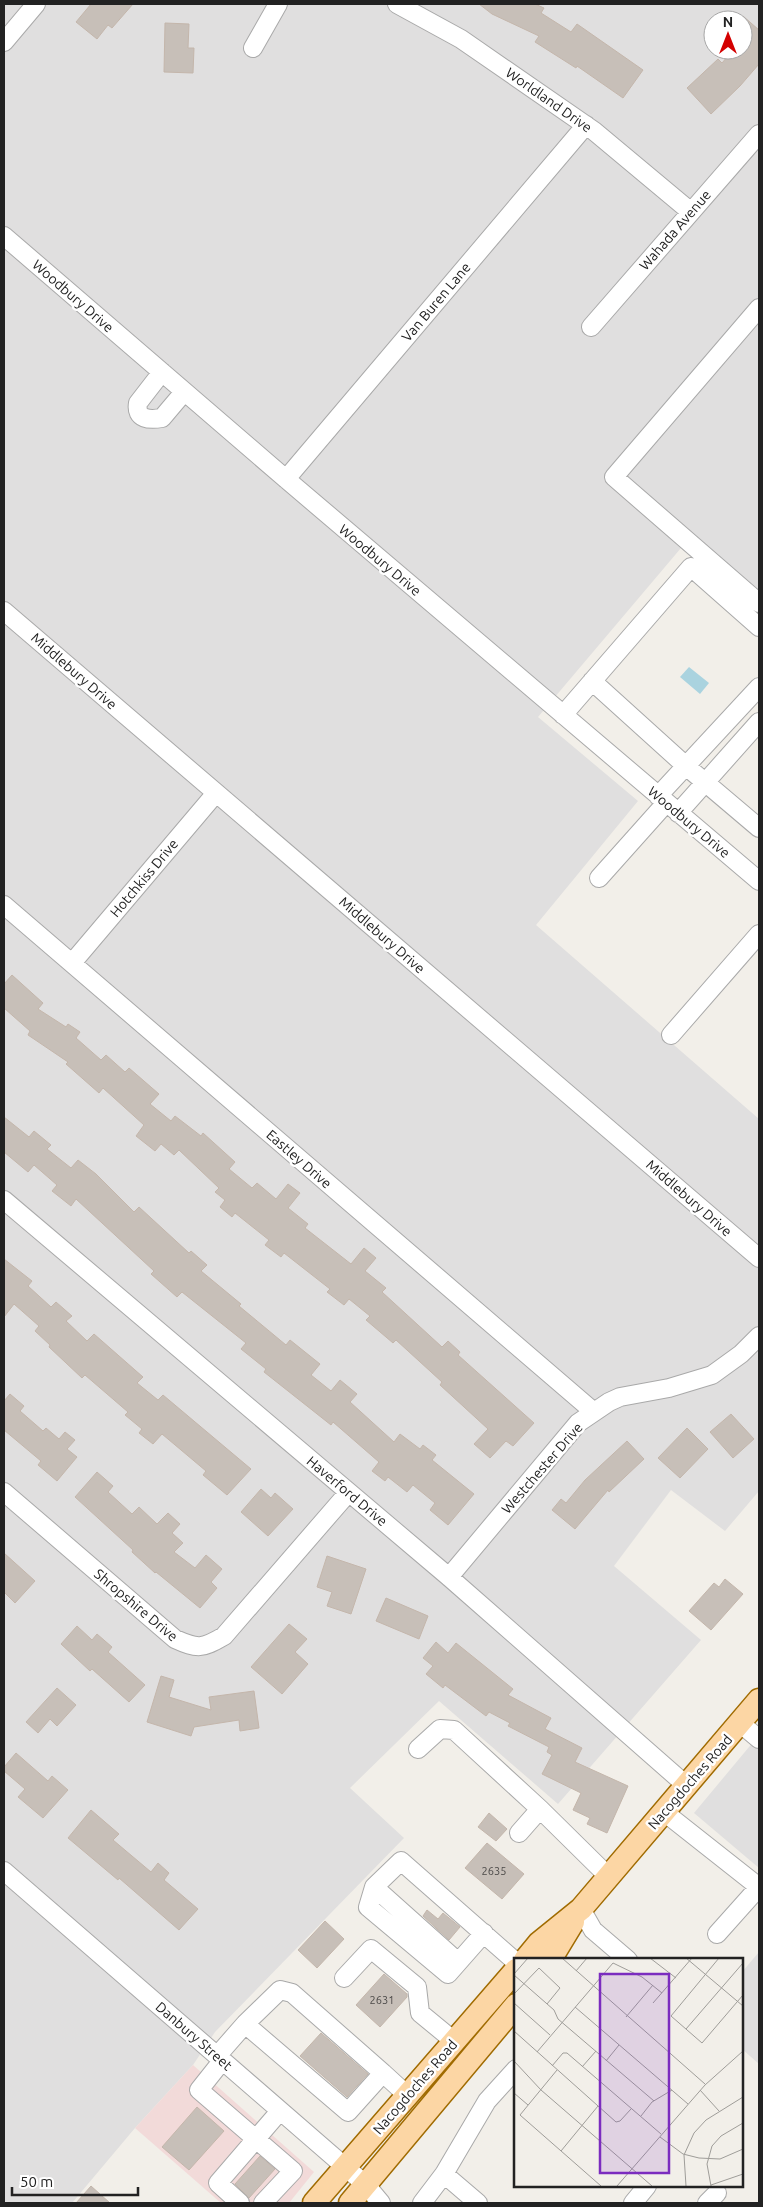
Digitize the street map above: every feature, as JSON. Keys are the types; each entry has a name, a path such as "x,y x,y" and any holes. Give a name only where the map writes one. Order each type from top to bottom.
{"main road":[{"name":"Nacogdoches Road","path":"527,1958 539,1943 581,1908 759,1700"},
{"name":"Nacogdoches Road","path":"551,1958 581,1908"},
{"name":"Nacogdoches Road","path":"314,2203 514,1972"},
{"name":"Nacogdoches Road","path":"350,2203 514,2007"}],"street":[{"path":"4,42 36,4"},
{"path":"253,48 278,4"},
{"name":"Worldland Drive","path":"397,4 461,39 586,125 691,212"},
{"name":"Van Buren Lane","path":"286,479 586,125"},
{"name":"Wahada Avenue","path":"591,327 759,134"},
{"name":"Woodbury Drive","path":"4,236 184,392 759,881"},
{"path":"759,308 614,477 759,603"},
{"path":"162,372 138,403 137,409 141,416 148,420 162,418 184,392"},
{"path":"563,715 691,567 759,628"},
{"name":"Middlebury Drive","path":"4,611 759,1258"},
{"path":"592,681 705,783 759,828"},
{"path":"600,878 667,804 687,767 759,687"},
{"path":"667,804 705,783 759,722"},
{"name":"Hotchkiss Drive","path":"72,963 216,793"},
{"name":"Eastley Drive","path":"4,905 594,1412"},
{"path":"671,1035 759,934"},
{"name":"Haverford Drive","path":"4,1200 449,1577 687,1786"},
{"name":"Westchester Drive","path":"449,1577 578,1424 608,1402 620,1397 669,1388 712,1375 741,1354 759,1336"},
{"name":"Shropshire Drive","path":"4,1492 175,1639 194,1648 210,1644 224,1636 348,1493"},
{"path":"740,1723 759,1739"},
{"path":"418,1749 440,1729 454,1730 609,1876"},
{"path":"519,1833 540,1809"},
{"path":"664,1812 759,1887 717,1934"},
{"path":"484,1933 448,1974 368,1907 374,1887 401,1860 484,1933 514,1960"},
{"name":"Danbury Street","path":"4,1871 366,2185 381,2203"},
{"path":"581,1908 593,1930 626,1958"},
{"path":"344,1978 371,1949 416,1987 420,2013 454,2041"},
{"path":"263,2203 292,2171 198,2090 245,2024 280,1990 292,1993 408,2095"},
{"path":"245,2024 348,2112 383,2073"},
{"path":"422,2203 444,2174 487,2101 514,2071"},
{"path":"240,2203 218,2183 280,2111"},
{"path":"444,2174 478,2203"},
{"path":"633,2203 646,2187"}],"shaded area":[{"path":"4,4 759,4 759,615 681,548 538,717 638,801 536,925 759,1119 759,1491 725,1531 671,1490 614,1566 701,1640 558,1804 439,1701 350,1788 404,1838 215,2032 193,2065 135,2128 72,2203 4,2203"},
{"path":"759,1735 759,1868 694,1813"},
{"path":"759,1952 759,2064 743,2050 743,1971"},
{"path":"193,2065 314,2172 289,2203 221,2203 135,2128"}],"water":[{"path":"689,667 709,683 700,694 680,677"}],"building":[{"path":"91,4 133,4 112,28 108,25 97,39 76,22"},
{"path":"479,4 535,4 544,8 541,13 571,32 577,24 643,70 623,98 577,66 576,68 535,42 539,36 492,14"},
{"path":"165,23 189,24 188,48 194,48 193,73 164,72"},
{"path":"753,25 759,30 759,64 740,86 711,114 687,88 717,60 722,63 725,60 753,60"},
{"path":"12,975 43,1003 38,1009 66,1027 68,1024 80,1032 76,1038 101,1060 106,1055 125,1072 129,1068 159,1094 150,1104 171,1121 175,1116 201,1136 203,1133 235,1162 229,1169 252,1188 257,1183 276,1199 288,1184 300,1193 288,1208 308,1224 305,1228 351,1264 364,1248 376,1258 365,1271 386,1288 382,1292 442,1347 448,1341 460,1352 458,1355 534,1423 513,1446 506,1441 490,1458 474,1444 488,1429 440,1385 442,1382 396,1340 393,1343 366,1320 370,1316 349,1299 344,1305 327,1292 330,1289 284,1253 281,1257 265,1245 269,1240 235,1213 232,1217 220,1207 225,1200 215,1192 219,1188 179,1150 174,1155 161,1144 155,1151 136,1136 144,1125 103,1088 99,1093 66,1064 68,1062 28,1035 30,1031 4,1008 4,984"},
{"path":"4,1117 29,1137 34,1131 51,1145 47,1149 71,1168 78,1160 96,1174 134,1212 139,1207 189,1253 191,1251 207,1265 201,1271 241,1304 239,1306 286,1345 290,1340 320,1364 311,1375 331,1391 340,1380 357,1394 350,1402 394,1442 400,1434 420,1449 423,1445 436,1455 432,1460 474,1494 448,1525 430,1510 435,1503 413,1485 407,1492 388,1477 385,1481 372,1471 379,1462 333,1422 331,1425 264,1372 266,1369 241,1349 246,1343 182,1292 177,1297 151,1274 154,1271 76,1199 71,1206 52,1191 57,1185 34,1165 28,1172 4,1152"},
{"path":"4,1259 32,1281 28,1286 51,1307 56,1302 72,1316 66,1321 87,1341 94,1334 143,1377 137,1383 158,1400 163,1395 251,1469 227,1495 203,1475 206,1471 162,1434 153,1444 139,1433 142,1429 125,1415 128,1412 85,1375 82,1378 49,1347 50,1345 35,1331 39,1326 14,1304 4,1317"},
{"path":"10,1394 24,1406 20,1411 43,1431 46,1428 59,1439 65,1432 75,1440 67,1449 77,1457 57,1481 38,1465 41,1461 4,1430 4,1401"},
{"path":"731,1414 754,1439 733,1458 710,1432"},
{"path":"687,1428 708,1449 680,1478 658,1458"},
{"path":"627,1441 644,1459 609,1492 608,1490 575,1529 552,1510 561,1499 566,1503 585,1480"},
{"path":"97,1472 113,1486 108,1492 132,1514 139,1507 157,1524 168,1513 180,1524 172,1533 183,1543 174,1552 195,1568 206,1555 222,1569 211,1582 217,1588 200,1608 155,1573 132,1552 133,1550 75,1497"},
{"path":"261,1489 271,1498 275,1493 293,1509 268,1536 241,1512"},
{"path":"4,1553 35,1581 15,1603 4,1592"},
{"path":"327,1556 366,1569 351,1614 327,1606 332,1592 317,1587"},
{"path":"725,1579 743,1594 711,1630 689,1611 714,1583 719,1587"},
{"path":"386,1598 428,1616 419,1639 376,1621"},
{"path":"289,1624 307,1639 295,1652 308,1664 282,1694 251,1667"},
{"path":"77,1626 92,1640 97,1634 112,1647 108,1652 145,1685 129,1702 92,1669 90,1671 61,1644"},
{"path":"436,1642 448,1653 456,1643 513,1689 508,1695 551,1718 545,1729 582,1748 575,1762 628,1786 607,1833 587,1824 590,1818 573,1810 581,1793 542,1774 552,1755 547,1752 549,1747 508,1726 510,1723 489,1712 486,1716 445,1685 443,1688 426,1674 433,1666 423,1658"},
{"path":"161,1676 174,1680 169,1697 211,1710 209,1697 254,1691 259,1728 240,1731 239,1720 194,1727 191,1736 147,1722"},
{"path":"57,1688 76,1705 57,1726 50,1719 38,1733 26,1722"},
{"path":"16,1753 48,1781 52,1776 68,1790 43,1818 18,1797 25,1789 4,1771 4,1767"},
{"path":"91,1810 119,1834 113,1840 151,1872 158,1863 169,1873 164,1880 198,1909 179,1930 119,1878 118,1880 68,1838"},
{"path":"489,1813 507,1829 496,1841 478,1827"},
{"path":"487,1843 524,1874 502,1899 465,1868"},
{"path":"427,1910 438,1919 443,1913 460,1927 449,1940 423,1916"},
{"path":"325,1921 344,1939 317,1968 298,1950"},
{"path":"384,1974 407,1994 407,1997 380,2027 356,2005"},
{"path":"321,2033 368,2074 347,2097 300,2056"},
{"path":"197,2107 224,2131 189,2170 162,2147"},
{"path":"260,2156 275,2169 249,2198 235,2184"},
{"path":"91,2186 110,2203 76,2203"}]}
